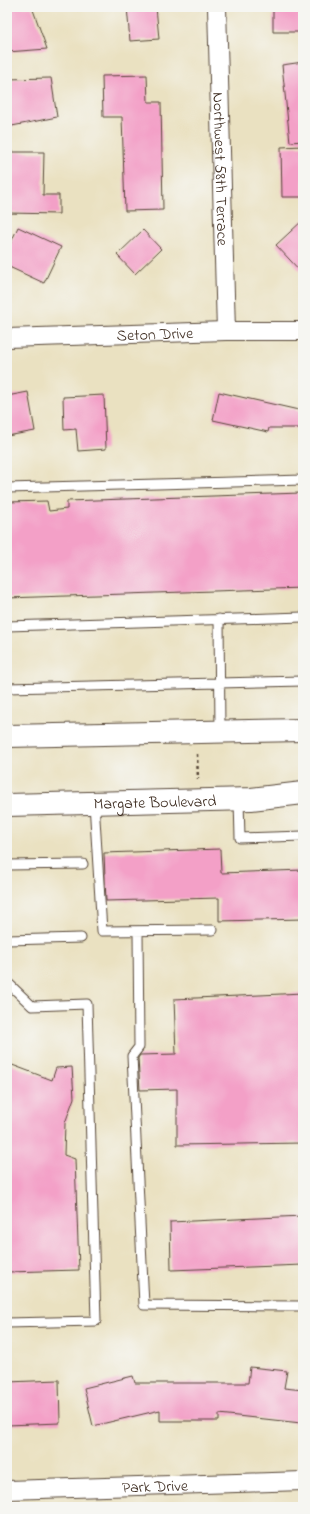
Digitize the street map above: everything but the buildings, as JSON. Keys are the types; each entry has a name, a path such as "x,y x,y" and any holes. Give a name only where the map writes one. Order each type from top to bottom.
{"street":[{"name":"Northwest 58th Terrace","path":"217,7 226,331"},
{"name":"Seton Drive","path":"7,338 226,331 303,331"},
{"path":"7,736 303,730"},
{"name":"Margate Boulevard","path":"7,805 239,800 292,796 303,793"},
{"name":"Park Drive","path":"7,1490 303,1481"}],"lane":[{"path":"7,488 303,480"},
{"path":"7,626 303,617"},
{"path":"220,619 220,731"},
{"path":"7,688 303,681"},
{"path":"239,800 240,838 303,836"},
{"path":"94,803 102,931 138,932 213,930"},
{"path":"7,865 83,864"},
{"path":"138,932 139,1047 132,1056 144,1305 303,1306"},
{"path":"7,940 80,938"},
{"path":"7,982 32,1006 87,1004 96,1321 7,1322"}],"path":[{"path":"197,752 198,780"}]}
